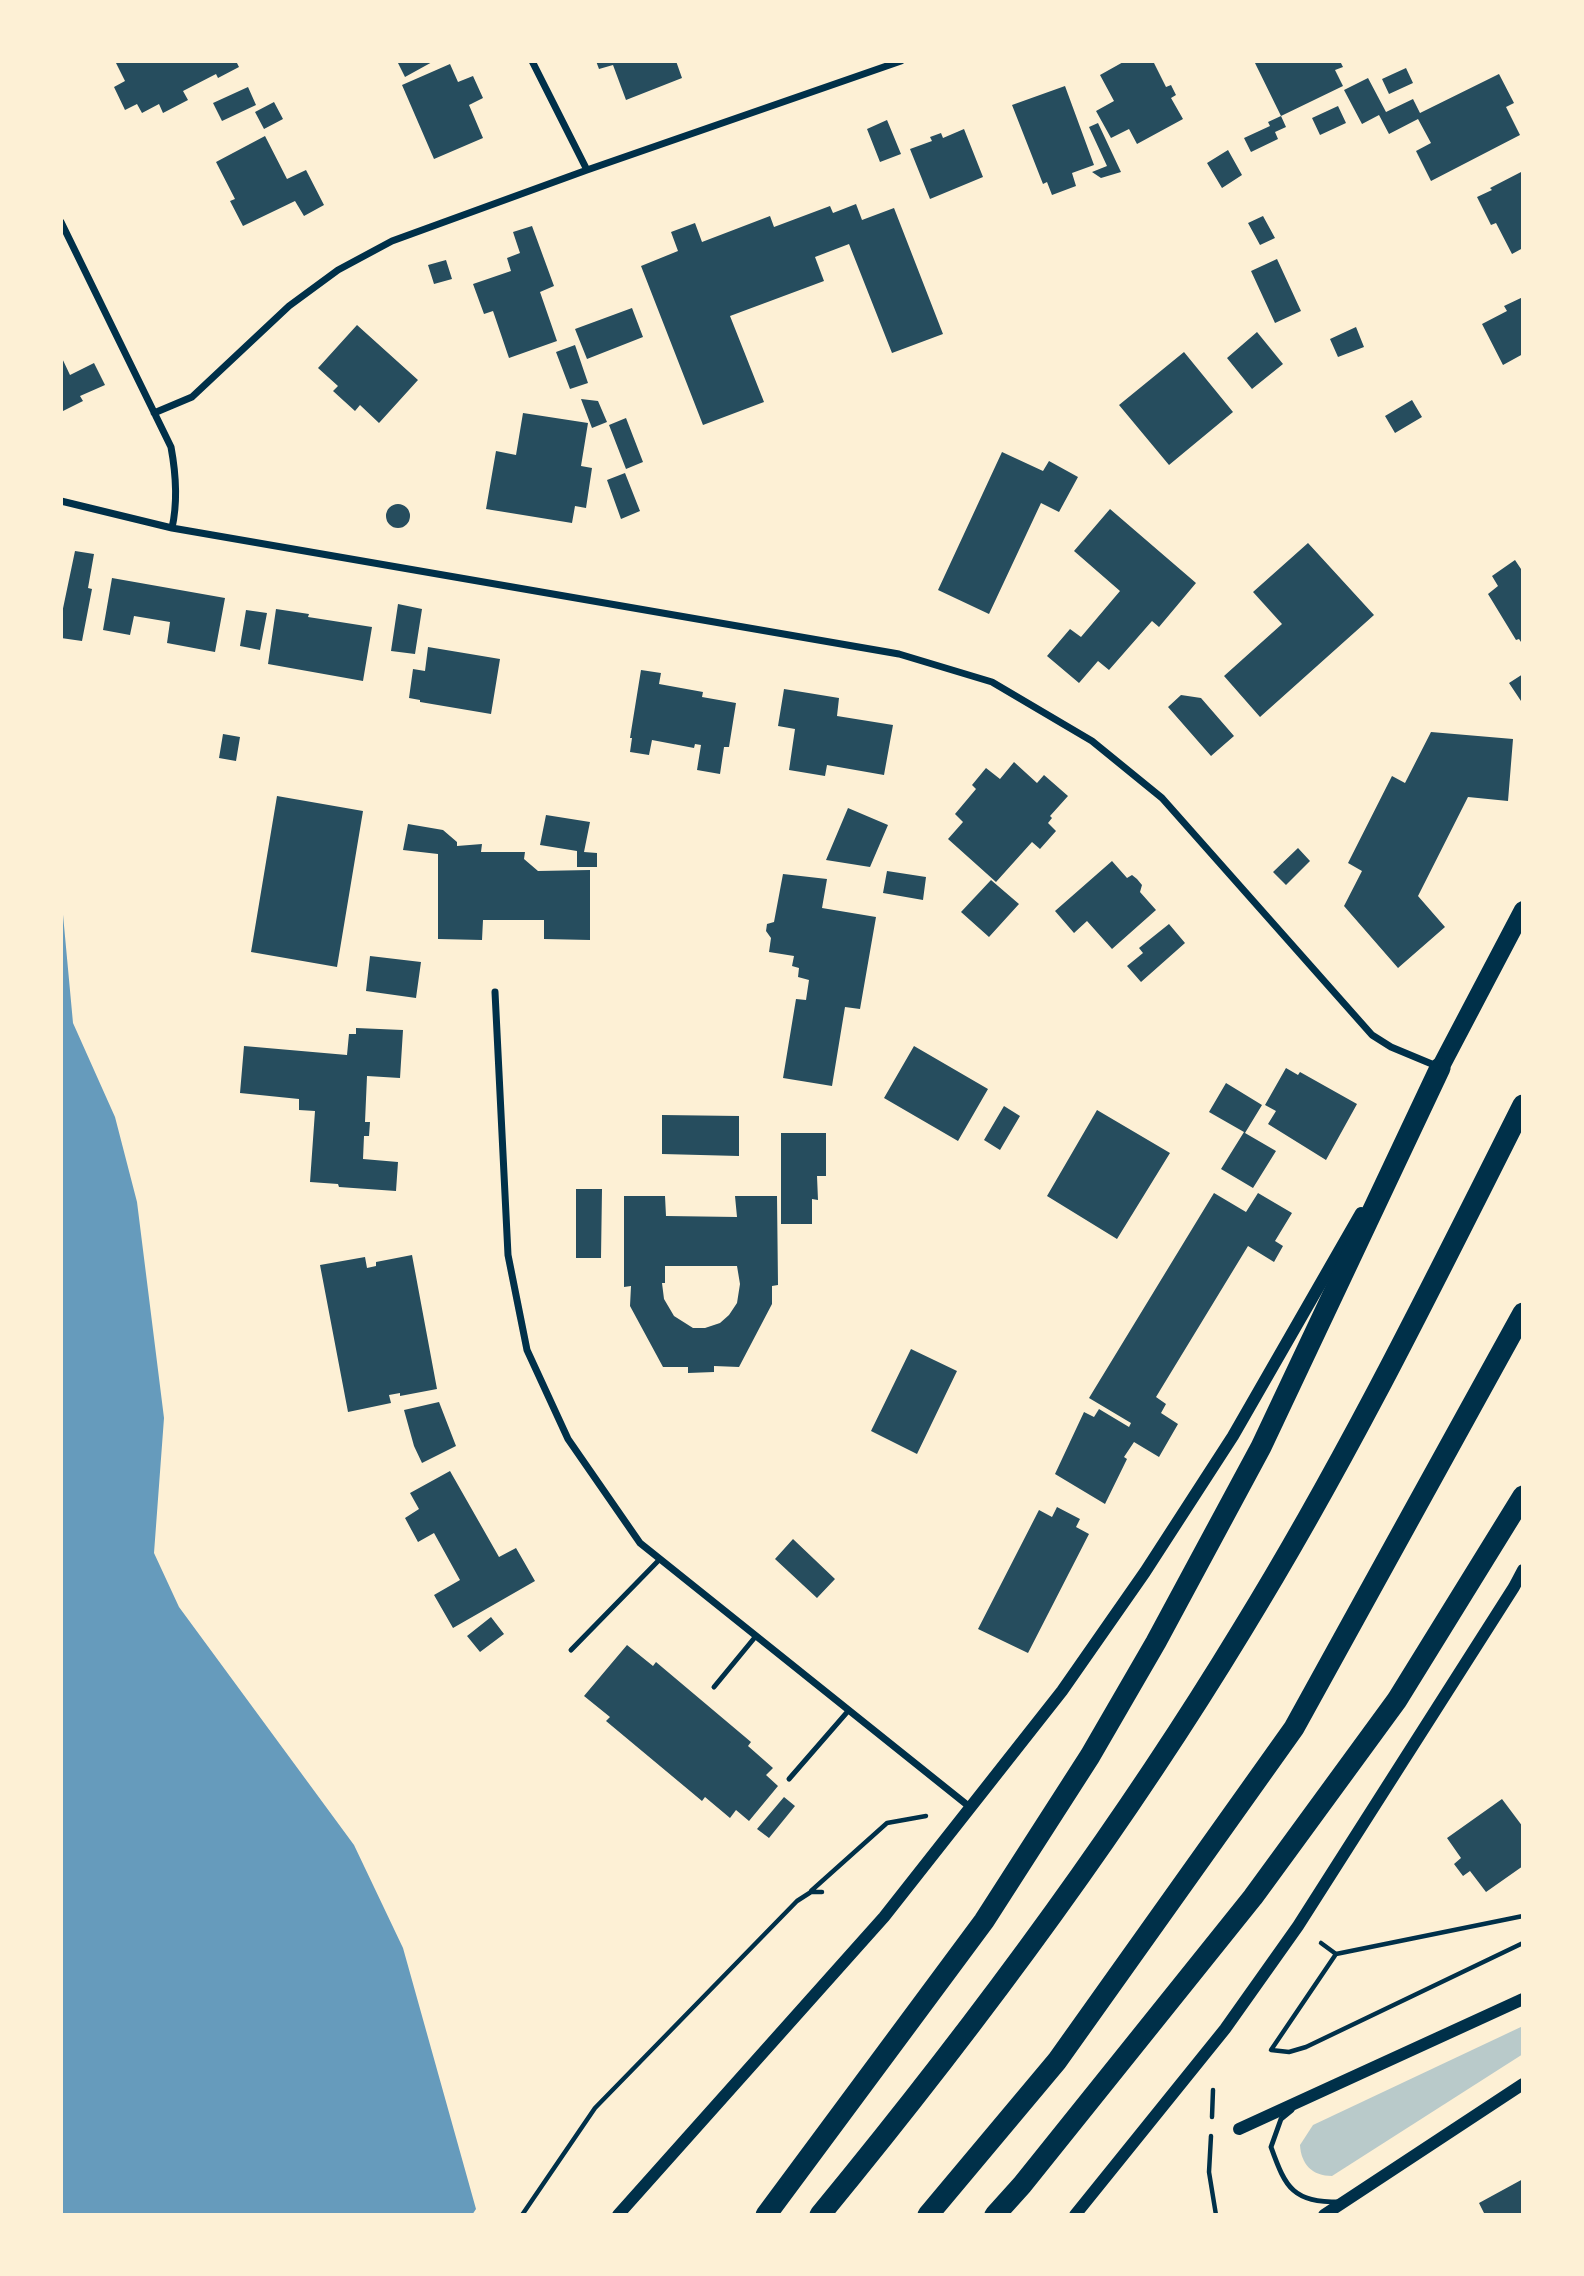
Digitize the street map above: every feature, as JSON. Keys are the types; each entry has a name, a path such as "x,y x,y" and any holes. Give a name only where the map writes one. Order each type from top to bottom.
{"highway":[{"path":"766,2215 984,1922 1090,1756 1156,1642 1261,1447 1440,1068"},
{"path":"820,2215 917,2097 1030,1948 1140,1792 1236,1641 1338,1464 1523,1105"},
{"path":"928,2215 1056,2061 1294,1728 1523,1313"},
{"path":"995,2215 1253,1897 1397,1700 1523,1496"}],"main road":[{"path":"1440,1068 1523,910"}],"street":[{"path":"532,61 587,170"},
{"path":"154,413 192,397 289,306 338,270 392,241 901,61"},
{"path":"61,222 171,447 176,507 172,527"},
{"path":"61,501 172,527 899,653 992,682 1092,741 1162,798 1372,1035 1391,1047 1440,1068 1330,1270 1226,1447 1145,1572 1062,1691 884,1917 618,2215"},
{"path":"495,992 508,1255 527,1350 568,1439 640,1542 971,1808"},
{"path":"1075,2215 1224,2029 1298,1926 1523,1570"},
{"path":"1239,2129 1523,1998"},
{"path":"1324,2215 1523,2084"}],"lane":[{"path":"572,1650 660,1559"},
{"path":"714,1687 756,1636"},
{"path":"789,1779 849,1710"},
{"path":"1303,2101 1281,2119 1271,2147 1281,2176 1296,2193 1315,2202 1345,2202"}],"path":[{"path":"522,2215 596,2108 797,1901 811,1892 887,1824"},
{"path":"811,1892 822,1892"},
{"path":"1523,1916 1336,1954 1271,2050 1289,2052 1306,2047 1523,1943"},
{"path":"1298,1926 1336,1954"}],"shaded area":[{"path":"1523,2026 1523,2054 1332,2176 1319,2174 1305,2163 1300,2145 1313,2125"}],"water":[{"path":"61,893 73,1023 115,1117 137,1202 164,1418 154,1553 179,1607 354,1845 403,1948 476,2209 472,2215 61,2215"}],"building":[{"path":"115,61 236,61 239,67 218,78 216,74 183,91 188,100 163,113 159,104 142,113 137,104 125,110 114,87 125,81"},
{"path":"397,61 434,61 405,77"},
{"path":"596,61 676,61 682,78 626,100 613,65 599,69"},
{"path":"1125,61 1153,61 1166,87 1171,85 1176,95 1171,98 1183,119 1137,144 1129,129 1111,138 1096,111 1114,101 1100,75"},
{"path":"1340,61 1343,67 1335,70 1343,86 1281,116 1255,63"},
{"path":"450,64 458,82 473,76 483,98 469,105 483,138 434,159 402,85"},
{"path":"1406,68 1413,83 1389,94 1382,79"},
{"path":"1499,74 1514,103 1506,107 1520,135 1431,181 1416,151 1431,143 1418,119 1389,134 1379,115 1362,124 1344,90 1368,78 1386,112 1413,99 1420,113"},
{"path":"1065,86 1094,165 1072,173 1076,186 1052,195 1047,182 1043,184 1012,105"},
{"path":"248,87 256,105 222,121 213,103"},
{"path":"274,102 283,119 264,129 255,112"},
{"path":"1338,106 1346,123 1320,135 1312,118"},
{"path":"1281,116 1286,127 1275,132 1278,139 1251,152 1244,138 1270,126 1268,122"},
{"path":"887,120 901,154 880,162 867,129"},
{"path":"1098,123 1121,172 1101,178 1092,172 1107,166 1089,127"},
{"path":"964,129 983,177 930,199 910,149 932,141 930,137 941,133 943,138"},
{"path":"265,136 287,179 306,170 324,205 304,216 295,201 243,226 230,201 235,199 216,162"},
{"path":"1228,150 1242,175 1222,188 1207,163"},
{"path":"1523,171 1523,248 1512,254 1496,223 1491,225 1477,197"},
{"path":"856,204 862,220 894,208 943,334 892,353 849,244 815,257 824,281 730,316 764,402 703,425 641,266 678,251 671,232 695,223 702,242 770,216 774,227 830,206 833,213"},
{"path":"1263,216 1275,238 1260,245 1248,223"},
{"path":"532,226 554,286 540,292 557,341 509,358 493,311 484,314 473,284 511,271 507,258 520,253 513,232"},
{"path":"1277,259 1301,311 1275,323 1251,271"},
{"path":"446,260 452,279 434,284 428,265"},
{"path":"1523,297 1523,354 1503,365 1482,324 1507,311 1504,306"},
{"path":"632,308 643,337 587,359 575,329"},
{"path":"357,325 418,380 379,423 360,405 355,411 333,391 338,386 318,368"},
{"path":"1356,327 1364,347 1338,357 1330,339"},
{"path":"1257,332 1283,364 1252,389 1227,358"},
{"path":"575,345 588,383 570,389 556,352"},
{"path":"1184,352 1233,412 1169,465 1119,405"},
{"path":"61,356 70,375 94,363 105,385 80,396 83,401 61,412"},
{"path":"581,399 598,401 607,422 592,428"},
{"path":"1412,400 1422,417 1395,433 1385,416"},
{"path":"523,413 588,423 581,466 592,468 586,508 575,506 572,523 486,509 496,451 516,455"},
{"path":"626,418 643,462 626,469 609,425"},
{"path":"1002,452 1043,471 1049,461 1078,477 1059,512 1041,503 989,614 938,590"},
{"path":"625,473 640,511 621,519 607,480"},
{"path":"398,504 407,507 410,516 407,525 398,528 389,525 386,516 389,507"},
{"path":"1110,509 1196,583 1159,627 1152,621 1109,670 1098,661 1079,683 1047,656 1070,629 1081,637 1120,591 1074,551"},
{"path":"1308,543 1374,615 1260,717 1224,676 1282,624 1253,592"},
{"path":"75,551 94,554 88,588 92,589 82,641 61,638 61,618"},
{"path":"1515,560 1523,572 1523,645 1519,639 1516,640 1488,594 1498,586 1492,576"},
{"path":"112,578 225,598 215,652 167,643 170,622 134,616 130,635 103,630"},
{"path":"398,604 422,609 415,654 391,651"},
{"path":"276,609 372,627 363,681 268,664"},
{"path":"246,610 267,613 260,650 240,646"},
{"path":"428,647 500,659 491,714 409,698 413,669 425,671"},
{"path":"641,670 661,673 659,684 703,692 702,697 736,703 729,747 724,747 720,774 697,770 701,745 695,744 694,748 652,740 649,755 630,752"},
{"path":"1523,674 1523,704 1509,683"},
{"path":"784,689 839,698 837,716 893,725 884,775 827,765 825,776 789,770 795,729 778,726"},
{"path":"1181,695 1201,698 1234,736 1211,756 1168,707"},
{"path":"1431,732 1513,739 1508,801 1468,797 1418,896 1445,927 1398,968 1344,906 1362,871 1348,863 1392,776 1405,783"},
{"path":"223,734 240,737 236,761 219,758"},
{"path":"1014,762 1037,783 1044,775 1068,796 1050,816 1052,818 1048,823 1056,831 1040,849 1032,842 996,882 948,839 963,822 955,814 976,789 972,785 986,768 1000,779"},
{"path":"277,796 363,811 337,967 251,952"},
{"path":"848,808 888,825 870,867 826,860"},
{"path":"546,815 590,822 584,852 597,853 597,867 577,867 577,851 540,845"},
{"path":"408,824 443,830 457,842 457,846 482,844 481,852 525,852 524,859 538,871 590,870 590,940 544,939 544,920 483,920 482,940 438,939 438,854 403,850"},
{"path":"1298,848 1310,861 1286,885 1273,872"},
{"path":"1112,861 1127,878 1132,875 1137,879 1142,885 1140,892 1156,910 1112,949 1087,921 1074,933 1055,911"},
{"path":"887,871 926,877 923,900 883,893"},
{"path":"783,874 827,879 822,908 876,917 860,1009 845,1007 832,1086 783,1078 796,999 806,1000 809,980 798,977 799,968 792,966 794,956 769,952 771,938 766,931 767,924 774,922"},
{"path":"991,880 1019,904 989,937 961,912"},
{"path":"1169,924 1185,943 1141,982 1127,966 1143,953 1139,948"},
{"path":"370,956 421,962 416,998 366,991"},
{"path":"356,1028 403,1030 400,1078 367,1076 365,1122 370,1122 369,1136 364,1136 363,1159 398,1162 396,1191 310,1182 315,1111 299,1110 299,1099 240,1093 244,1046 347,1055 349,1034 356,1034"},
{"path":"914,1046 988,1089 958,1141 884,1098"},
{"path":"1286,1068 1298,1075 1300,1072 1357,1104 1326,1160 1268,1124 1276,1111 1265,1105"},
{"path":"1226,1083 1262,1105 1245,1133 1276,1151 1253,1188 1221,1169 1244,1132 1209,1112"},
{"path":"1004,1106 1020,1116 1000,1150 984,1140"},
{"path":"1097,1110 1170,1153 1117,1239 1047,1196"},
{"path":"662,1115 739,1116 739,1156 662,1154"},
{"path":"781,1133 826,1133 826,1176 817,1176 818,1200 812,1199 812,1224 781,1224"},
{"path":"576,1189 602,1189 601,1258 576,1258"},
{"path":"1214,1193 1246,1212 1258,1193 1292,1213 1275,1241 1283,1246 1274,1262 1248,1246 1156,1397 1166,1404 1161,1413 1178,1424 1159,1457 1134,1442 1124,1457 1127,1459 1105,1504 1055,1474 1084,1412 1094,1417 1099,1409 1129,1427 1131,1423 1089,1398"},
{"path":"624,1196 665,1196 666,1216 737,1217 735,1196 777,1196 778,1285 772,1286 772,1304 739,1367 714,1366 714,1372 688,1373 688,1367 663,1367 630,1306 631,1286 624,1287","holes":["665,1266 737,1266 740,1284 737,1303 720,1323 705,1328 693,1328 674,1316 664,1299 662,1283 665,1283"]},
{"path":"412,1255 437,1389 400,1396 400,1393 389,1395 391,1403 348,1412 320,1265 365,1257 367,1268 376,1266 376,1262"},
{"path":"911,1349 957,1371 917,1454 871,1431"},
{"path":"439,1402 456,1446 422,1463 414,1446 404,1410"},
{"path":"450,1471 499,1557 516,1548 535,1581 453,1628 434,1595 460,1580 434,1533 418,1542 405,1518 419,1509 410,1493"},
{"path":"1057,1507 1080,1519 1076,1527 1089,1534 1028,1653 978,1629 1039,1510 1052,1517"},
{"path":"793,1539 835,1579 817,1598 775,1559"},
{"path":"491,1617 504,1634 480,1652 467,1636"},
{"path":"627,1645 653,1666 656,1662 751,1742 748,1746 773,1768 766,1775 778,1786 749,1821 736,1810 730,1818 705,1797 702,1801 606,1721 610,1717 584,1696"},
{"path":"784,1797 795,1806 769,1838 757,1829"},
{"path":"1502,1799 1523,1827 1523,1866 1486,1892 1470,1871 1463,1876 1454,1864 1461,1858 1447,1838"},
{"path":"1523,2179 1523,2215 1485,2215 1479,2203"}]}
